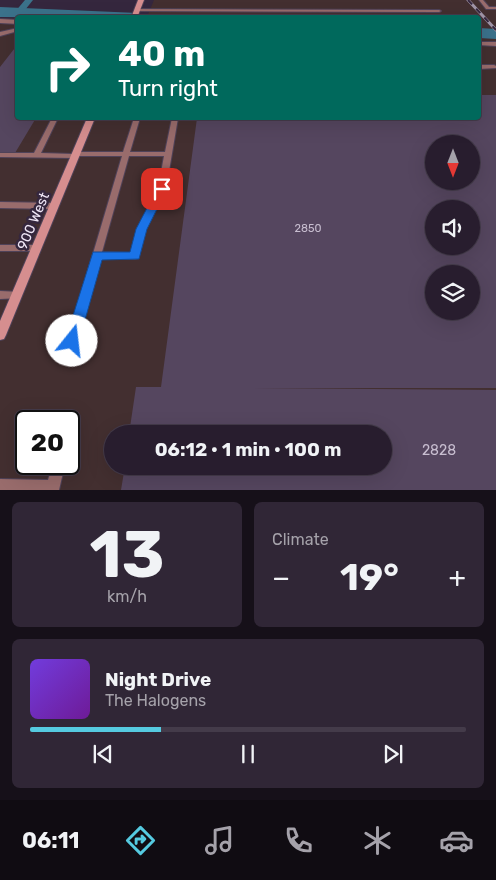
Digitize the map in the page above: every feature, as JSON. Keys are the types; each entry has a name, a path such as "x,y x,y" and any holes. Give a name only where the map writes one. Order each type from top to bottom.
{"main road":[{"path":"135,14 141,0"},
{"name":"900 West","path":"0,335 90,120"}],"street":[{"path":"0,22 15,22"}],"lane":[{"path":"481,0 488,8 496,8"},
{"path":"135,14 439,11"},
{"path":"0,34 15,30"},
{"path":"481,44 496,44"},
{"path":"481,67 494,67"},
{"path":"36,155 54,120"},
{"path":"67,358 136,120"},
{"path":"97,256 135,256 142,229 162,189 175,120"},
{"path":"0,155 168,154"},
{"path":"0,205 54,206"},
{"path":"0,248 37,248"},
{"path":"0,295 17,295"},
{"path":"0,486 52,488 56,475"}],"shaded area":[{"path":"154,0 496,0 496,490 0,490 0,18 15,19 15,120 481,120 481,15 148,15"}],"building":[{"path":"15,48 15,120 35,120 15,153 0,153 0,67"},
{"path":"481,95 496,95 496,388 251,388 496,390 496,490 121,490 124,475 392,475 392,425 130,425 136,387 161,387 197,120 481,120"}],"waterway":[{"path":"18,13 29,0"},
{"path":"0,12 69,15"},
{"path":"481,33 496,34"}],"railway":[{"path":"468,0 496,30"}],"route":[{"path":"72,341 97,256 135,256 142,229 162,189"}]}
